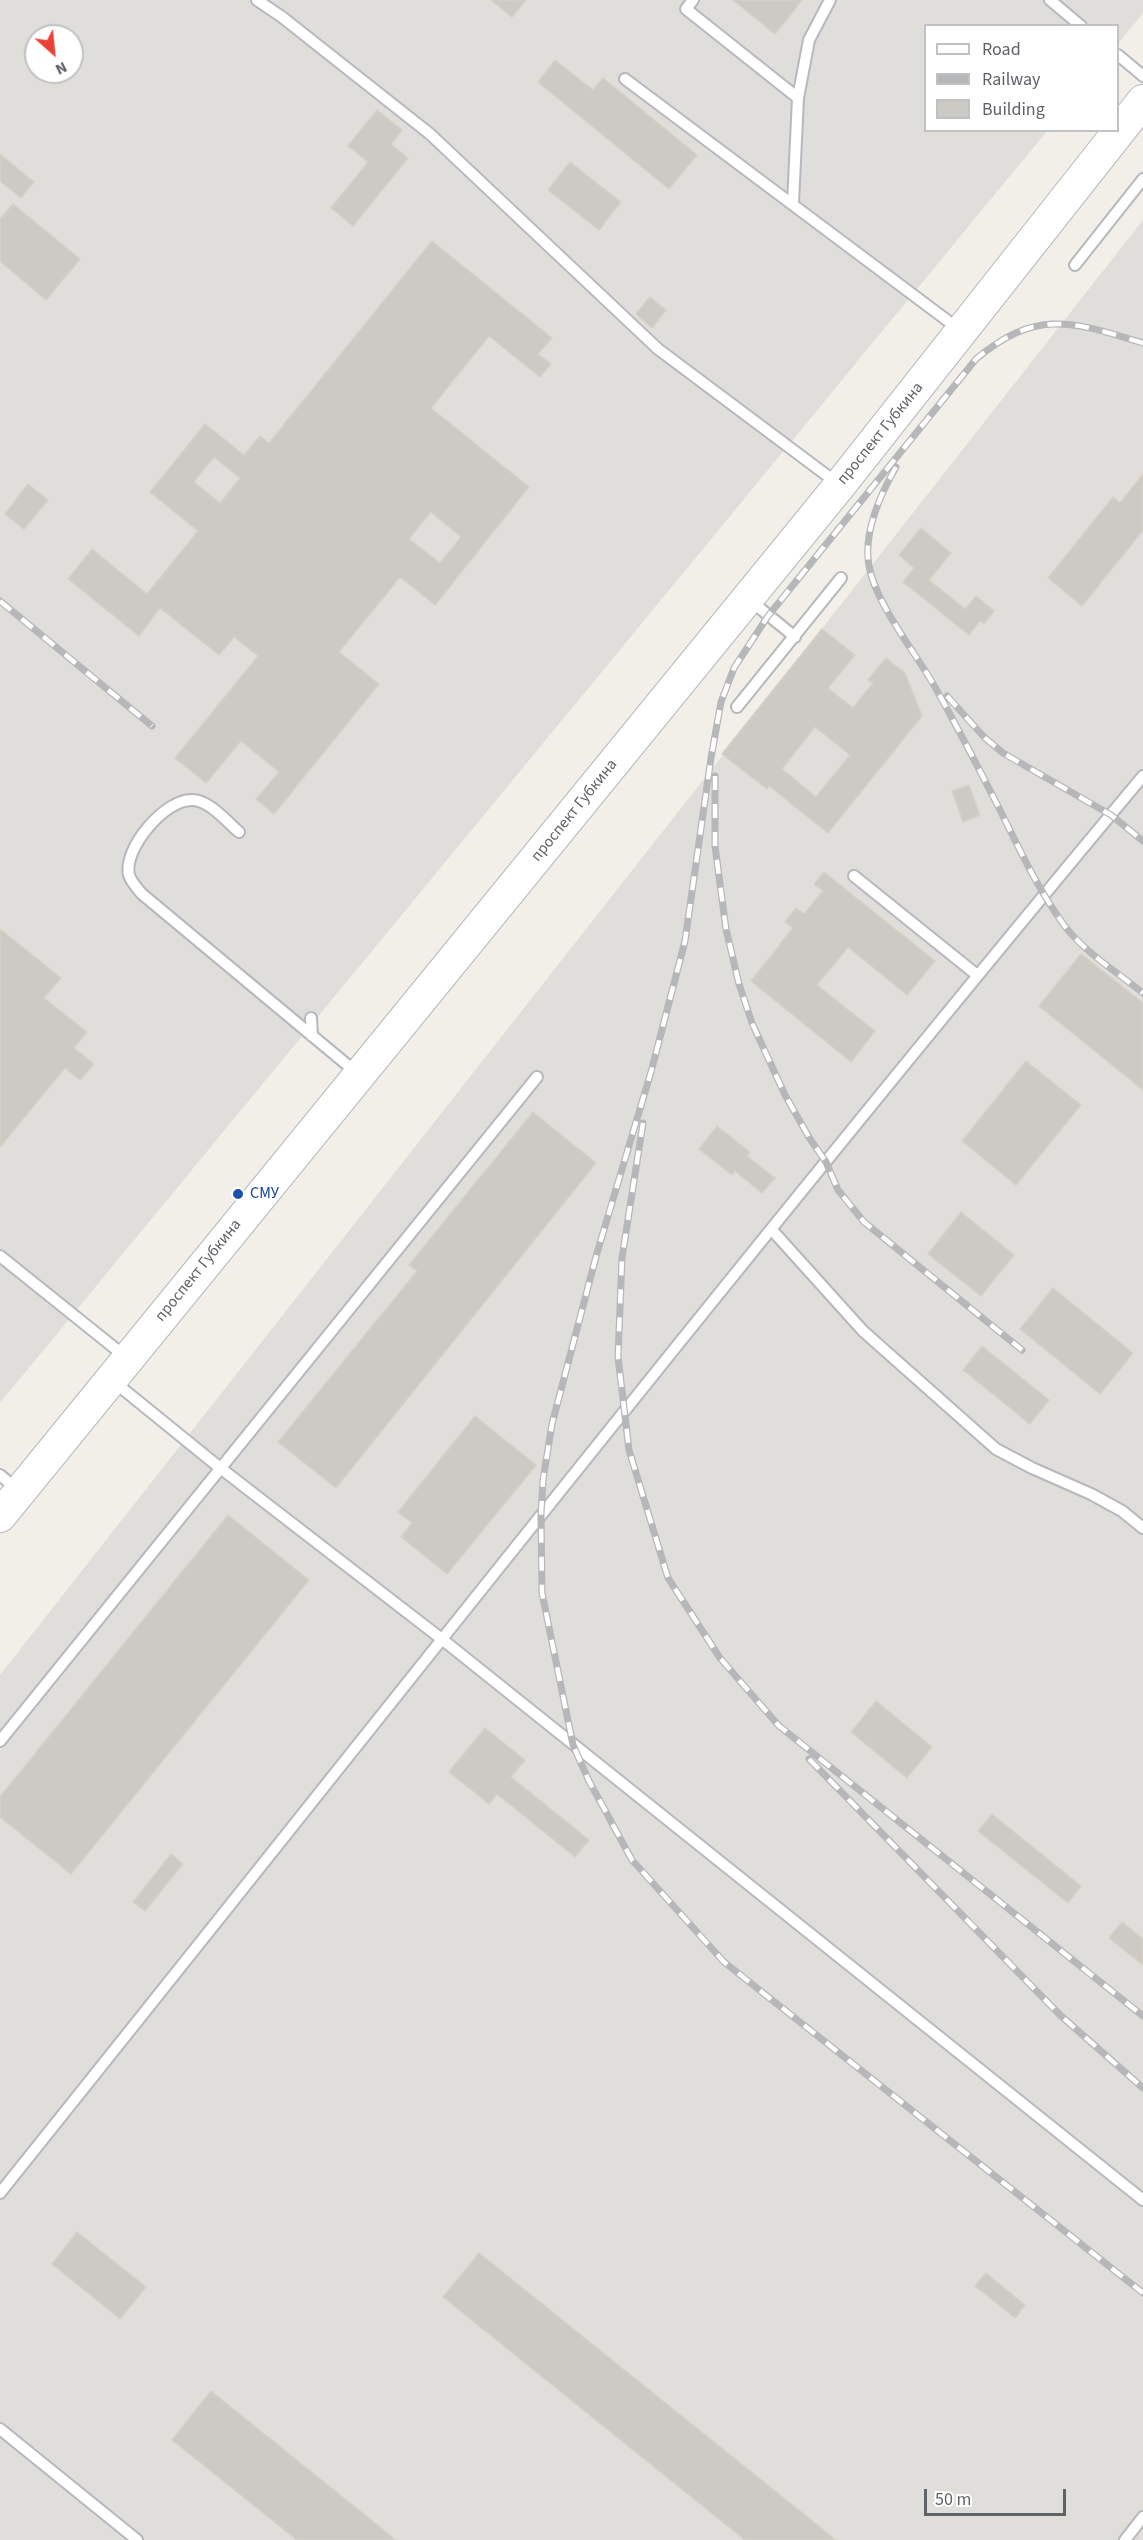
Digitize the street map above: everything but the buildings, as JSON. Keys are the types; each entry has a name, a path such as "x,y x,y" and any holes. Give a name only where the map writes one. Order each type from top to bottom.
{"main road":[{"name":"проспект Губкина","path":"0,1516 10,1483 119,1369 748,599 1140,110"}],"lane":[{"path":"257,0 430,134 658,349 840,484"},
{"path":"693,0 686,9 798,98"},
{"path":"793,203 798,98 809,40 830,0"},
{"path":"1050,0 1079,24"},
{"path":"1119,56 1143,76"},
{"path":"625,79 962,332"},
{"path":"1075,265 1143,179"},
{"path":"738,707 841,578"},
{"path":"748,599 795,637"},
{"path":"0,2193 443,1640 541,1514 977,975 1143,776"},
{"path":"239,832 210,807 194,800 177,802 143,833 129,855 129,876 142,894 360,1075"},
{"path":"854,876 977,975"},
{"path":"310,1018 312,1036"},
{"path":"0,1741 219,1467 537,1077"},
{"path":"772,1230 862,1331 996,1449 1091,1494 1122,1511 1143,1528"},
{"path":"0,1256 219,1467 443,1640 1143,2200"},
{"path":"0,2429 137,2540"},
{"path":"1125,2540 1143,2517"}],"shaded area":[{"path":"0,0 1143,0 1143,13 1119,43 1119,24 924,24 924,132 1046,132 0,1403"},
{"path":"1143,220 1143,2540 0,2540 0,1675"}],"railway":[{"path":"1143,343 1096,329 1056,324 1037,326 1018,332 976,359 768,616 734,668 721,702 685,941 651,1072 597,1253 552,1424 543,1480 541,1514 542,1593 573,1745 589,1781 632,1860 724,1962 1143,2293"},
{"path":"896,467 874,515 868,541 869,566 880,597 928,675 1028,867 1054,911 1081,944 1143,993"},
{"path":"0,601 152,726"},
{"path":"947,696 985,738 1003,753 1111,815 1143,841"},
{"path":"715,776 715,846 726,929 739,984 752,1023 785,1095 826,1162 838,1190 864,1222 1022,1350"},
{"path":"643,1123 622,1258 618,1357 629,1450 668,1578 720,1658 779,1726 1143,2016"},
{"path":"809,1759 1060,2015 1143,2088"}],"place":[{"name":"СМУ","path":"238,1194"}]}
